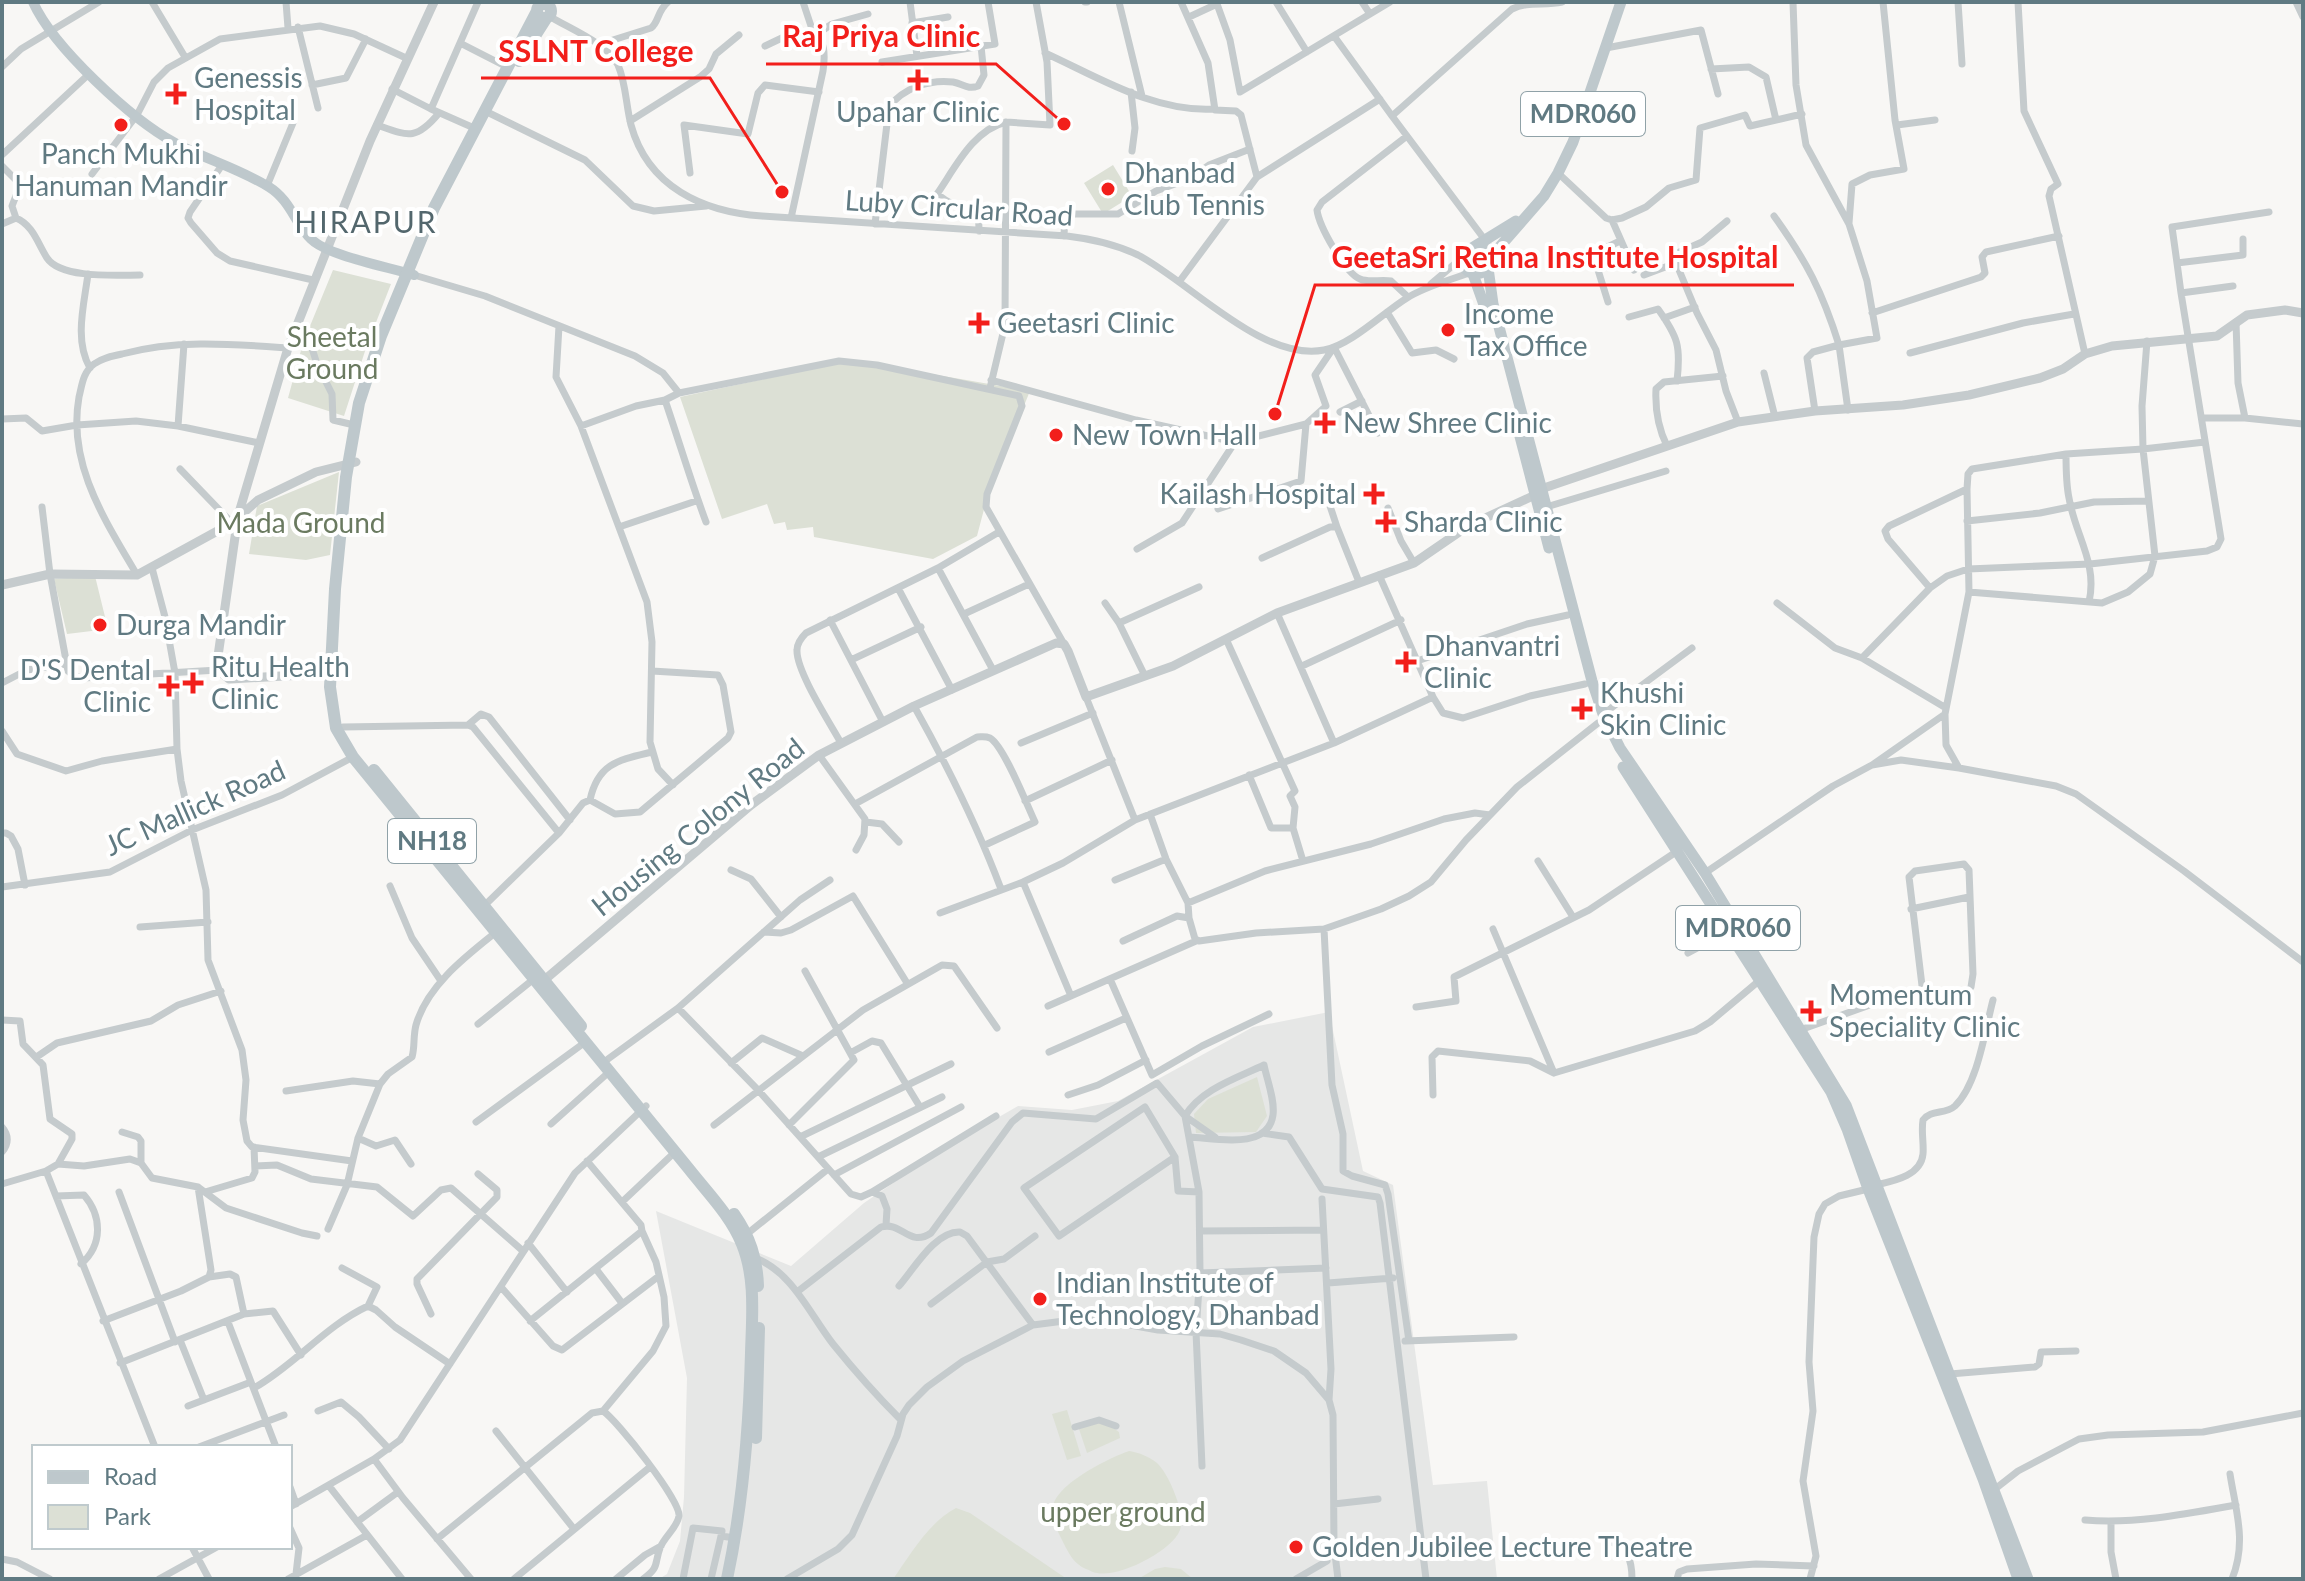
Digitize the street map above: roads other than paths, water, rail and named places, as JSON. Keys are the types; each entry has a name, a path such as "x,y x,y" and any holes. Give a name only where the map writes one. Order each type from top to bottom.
{"highway":[{"name":"NH18","path":"542,8 507,67 370,365 354,425 352,462 337,565 334,673 330,701 336,728 353,757 495,933 539,980 728,1206 747,1234 759,1322 759,1403 749,1504 736,1579"},
{"name":"NH18","path":"352,462 371,385 434,208 474,128 521,56 542,8"},
{"name":"NH18","path":"334,673 343,727 357,750 484,906 584,1043 608,1065"},
{"name":"NH18","path":"644,1108 730,1221 751,1257 750,1412 745,1476 727,1579"}],"main road":[{"path":"33,2 51,33 89,74 170,140 267,186 287,204 312,241 326,249 411,274"},
{"name":"MDR060","path":"1471,273 1482,273 1525,215 1544,196 1558,173 1573,142 1621,2"},
{"name":"MDR060","path":"1525,215 1466,253 1464,267 1471,273 1486,308 1538,492 1546,507 1600,718"},
{"path":"1466,253 1482,249 1490,260"},
{"name":"MDR060","path":"1490,260 1493,304 1585,684 1600,718 1831,1092 1938,1355 2018,1579"},
{"name":"MDR060","path":"1682,850 1705,873 1834,1081 1846,1105 1872,1187"},
{"name":"MDR060","path":"1938,1355 1950,1374 2028,1579"}],"street":[{"path":"2,67 21,49 99,2"},
{"path":"152,2 185,57"},
{"path":"286,2 288,28"},
{"path":"334,673 229,679 218,670 235,519 288,348 313,280 392,89 434,2"},
{"path":"377,125 406,135 423,130 435,111 478,2"},
{"path":"597,45 651,28 659,11 668,2"},
{"path":"791,218 819,92 824,55 803,2"},
{"path":"910,2 917,56"},
{"path":"882,62 995,44 988,2"},
{"path":"979,231 979,218 972,209 956,205 937,194 980,135 995,125 1006,122 1050,125 1038,2"},
{"path":"1119,2 1142,96"},
{"path":"1181,2 1208,63 1215,109"},
{"path":"1276,2 1307,52"},
{"path":"1362,2 1370,14"},
{"path":"1189,17 1217,4 1230,40 1240,92 1390,2"},
{"path":"1392,116 1512,9 1527,3 1545,6 1562,2"},
{"path":"1793,2 1796,85 1810,154 1849,224 1867,281 1877,338 1813,352 1807,358 1815,411"},
{"path":"1849,224 1852,184 1870,175 1904,169 1883,2"},
{"path":"1958,2 1962,64"},
{"path":"2018,2 2022,98 2029,124 2058,184 2049,193 2085,354"},
{"path":"2296,2 2303,17"},
{"name":"Luby Circular Road","path":"542,8 617,62 639,150 655,174 679,193 708,206 741,215 1064,236 1103,242 1151,263 1251,332 1279,346 1302,351 1334,347"},
{"path":"765,46 786,36 815,33 832,24 868,14"},
{"path":"912,23 948,17"},
{"path":"92,174 137,115 154,82 168,68 220,39 320,26 342,29 406,58"},
{"path":"298,27 318,108"},
{"path":"1606,48 1701,30 1718,94"},
{"path":"630,121 700,77 709,69 716,54 739,35"},
{"path":"1334,36 1483,241 1490,260"},
{"path":"312,85 346,78 366,39"},
{"path":"460,43 507,67"},
{"path":"875,224 889,107 894,100 920,84 951,82 975,88 984,75 981,46"},
{"path":"1045,53 1142,96 1189,109 1239,112 1257,177"},
{"path":"1711,69 1749,67 1766,77 1776,120"},
{"path":"2,155 89,74"},
{"path":"690,173 684,125 748,134 758,93 765,85 819,92"},
{"path":"392,89 474,128"},
{"path":"1131,92 1135,128 1132,151"},
{"path":"1179,282 1257,177 1380,99"},
{"path":"487,110 585,160 633,206 654,211 708,206"},
{"path":"1558,173 1606,218 1622,218 1646,207 1669,188 1696,180 1700,128 1745,115 1750,126 1802,114"},
{"path":"1897,125 1935,120"},
{"path":"991,384 1005,325 1003,232 1006,122"},
{"path":"267,186 293,123"},
{"path":"1407,136 1322,202 1317,210 1321,228 1352,274 1364,281 1391,281 1408,297"},
{"path":"1064,236 1065,214 1118,214 1156,191 1191,178 1209,165 1250,149"},
{"path":"222,165 190,212 188,218 191,223 217,253 230,261 313,280"},
{"path":"2,166 16,180 19,188 12,206 16,218 30,228 53,265 88,274 140,275"},
{"path":"1862,658 1930,588 1947,576 1968,569 2090,564 2207,551 2219,545 2203,418 2172,227 2269,212"},
{"path":"1774,216 1812,273 1825,299 1839,345 1848,410"},
{"path":"2,224 16,218"},
{"path":"1612,220 1634,270"},
{"path":"1727,221 1702,242 1675,254 1676,263 1716,350 1738,422"},
{"path":"1872,313 1981,277 1985,273 1982,257 1986,252 2059,236"},
{"path":"2177,263 2243,255 2243,239"},
{"path":"1608,302 1593,254 1620,241"},
{"path":"1426,288 1466,253"},
{"path":"1644,275 1676,263"},
{"path":"581,426 679,393 839,361 991,384 1235,442 1306,424 1326,406 1315,375 1334,347 1408,297 1471,273"},
{"path":"88,274 82,316 82,354 90,368"},
{"path":"411,274 485,296 635,356 663,373 679,393"},
{"path":"2181,293 2233,286"},
{"path":"1664,318 1695,307"},
{"path":"1629,317 1658,309 1674,333 1680,353 1677,381"},
{"path":"1086,697 1173,666 1277,613 1414,563 1468,526 1538,492 1738,422 1815,411 1917,403 1998,389 2054,374 2085,354 2112,346 2217,336 2247,315 2285,310 2303,313"},
{"path":"1387,312 1412,353 1436,350 1454,359"},
{"path":"1910,353 2023,323 2074,314"},
{"path":"2236,322 2238,383 2245,418"},
{"path":"559,326 556,377 581,426 647,602 652,642 652,752 658,769 673,785"},
{"path":"293,333 309,339 332,394 333,420 354,425"},
{"path":"1969,592 2102,603 2136,586 2150,574 2155,556 2143,449 2142,406 2147,341"},
{"path":"178,426 184,344"},
{"path":"137,575 91,494 79,446 77,425 83,379 90,368 102,359 150,346 184,344 288,348"},
{"path":"1334,347 1378,433"},
{"path":"1764,373 1775,417"},
{"path":"1667,446 1660,433 1656,389 1664,382 1723,376"},
{"path":"991,384 1019,396 1022,401 985,502 1064,644 1135,820"},
{"path":"665,400 696,501 706,522"},
{"path":"1340,412 1362,401"},
{"path":"2,419 26,418 42,431 136,421 178,426 259,443"},
{"path":"2203,418 2245,418 2303,424"},
{"path":"1218,509 1301,481 1306,424"},
{"path":"1137,549 1182,523 1235,442"},
{"path":"1959,768 1946,745 1945,711 1969,592 1969,471 1976,467 2066,454 2205,442"},
{"path":"2066,454 2071,507 2090,564 2093,585 2089,602"},
{"path":"3,581 50,574 137,575 235,519 258,500 316,472 352,462"},
{"path":"180,469 235,519"},
{"path":"1546,507 1666,471"},
{"path":"1930,588 1888,539 1885,531 1889,526 1967,489"},
{"path":"619,527 696,501"},
{"path":"1967,521 2094,502 2148,501"},
{"path":"1329,503 1359,582"},
{"path":"42,507 66,664 74,676 218,670"},
{"path":"1388,508 1414,563"},
{"path":"1262,558 1330,527 1337,527"},
{"path":"841,743 806,679 797,649 806,633 938,568 999,532"},
{"path":"152,568 175,673 177,749 206,890 208,960 242,1050 246,1080 243,1120 247,1141 254,1147 352,1161"},
{"path":"938,568 993,670"},
{"path":"1379,575 1443,713 1463,718 1530,696 1585,684"},
{"path":"964,614 1029,584"},
{"path":"1119,623 1199,587"},
{"path":"898,588 952,690"},
{"path":"1105,603 1119,623 1145,676"},
{"path":"1777,603 1835,648 1862,658 1945,711"},
{"path":"1277,613 1334,743"},
{"path":"1417,661 1527,624 1568,615"},
{"path":"830,620 883,722"},
{"path":"1302,666 1401,620"},
{"path":"851,660 921,627"},
{"path":"1226,639 1295,791 1290,796 1295,807 1293,828 1303,861"},
{"name":"Housing Colony Road","path":"539,980 751,805 819,755 914,706 1045,645 1064,644"},
{"path":"1048,1006 1196,941 1324,929 1381,909 1431,882 1517,787 1600,718 1692,648"},
{"path":"2,683 27,670 66,664"},
{"path":"590,800 615,814 640,812 728,738 731,732 723,685 718,675 713,672 652,671"},
{"path":"940,913 1023,882 1063,863 1135,820 1334,743 1433,697"},
{"path":"914,706 985,845 1001,889"},
{"path":"1705,873 1833,786 1872,765 1945,711"},
{"path":"1021,743 1093,713"},
{"path":"468,725 481,714 489,717 570,820"},
{"path":"343,727 468,725 477,731 559,833"},
{"path":"2,731 17,754 66,771 102,761 177,749"},
{"path":"855,804 913,775 977,737 989,738 1003,756 1035,822 985,845"},
{"path":"590,800 593,784 602,771 626,758 652,752"},
{"path":"819,755 866,822 864,835 856,850"},
{"name":"JC Mallick Road","path":"2,887 110,872 192,830 282,795 353,757"},
{"path":"1025,801 1112,760"},
{"path":"1872,765 1910,760 2056,786 2076,794 2303,962"},
{"path":"1249,775 1271,828 1293,828"},
{"path":"484,906 559,833 583,803 590,800"},
{"path":"1188,903 1265,871 1371,844 1444,819 1475,813 1490,815"},
{"path":"1150,814 1166,859 1188,903 1196,941"},
{"path":"866,822 882,824 899,842"},
{"path":"2,833 14,840 25,885"},
{"path":"1416,1007 1456,1001 1454,977 1589,910 1682,850"},
{"path":"1115,880 1166,859"},
{"path":"1538,861 1573,917"},
{"path":"1800,1030 1895,996 1964,993 1971,987 1969,870 1964,864 1915,871 1908,880 1923,994"},
{"path":"731,870 751,879 781,917"},
{"path":"551,1124 608,1065 781,917 830,880"},
{"path":"1023,882 1071,996"},
{"path":"390,886 412,938 441,981"},
{"path":"764,932 791,930 853,896 907,983"},
{"path":"1911,909 1969,897"},
{"path":"1123,941 1177,916 1189,918"},
{"path":"140,927 208,922"},
{"path":"1324,929 1332,1085 1343,1134 1343,1171 1385,1185 1409,1341"},
{"path":"1493,929 1554,1073"},
{"path":"1688,953 1729,931"},
{"path":"328,1229 347,1185 358,1138 380,1084 388,1074 412,1057 416,1023 441,981 460,960 495,933"},
{"path":"714,1125 863,1010 937,967 950,964 997,1028"},
{"path":"789,1125 854,1060 805,971"},
{"path":"1110,979 1152,1075 1202,1046 1269,1014"},
{"path":"478,1024 539,980"},
{"path":"1433,1095 1432,1057 1438,1051 1530,1061 1554,1073 1695,1031 1760,980"},
{"path":"38,1056 57,1043 151,1021 178,1005 221,991"},
{"path":"1810,1579 1814,1566 1813,1533 1803,1481 1813,1411 1809,1362 1814,1237 1819,1214 1825,1204 1839,1196 1900,1179 1920,1164 1923,1157 1923,1120 1930,1113 1948,1110 1957,1104 1976,1067 1993,1000"},
{"path":"678,1008 855,1196 872,1192 996,1116"},
{"path":"1049,1052 1126,1018"},
{"path":"2,1020 20,1021 23,1044 38,1056 45,1073 50,1119 72,1134 58,1164 46,1171 2,1184"},
{"path":"731,1063 762,1038 803,1056"},
{"path":"852,1052 877,1040 920,1107"},
{"path":"476,1122 584,1043"},
{"path":"1068,1095 1098,1085 1146,1060"},
{"path":"800,1137 951,1064"},
{"path":"1185,1116 1203,1095 1264,1065 1274,1112 1271,1124 1262,1133 1244,1140 1190,1137"},
{"path":"286,1091 353,1081 380,1084"},
{"path":"886,1225 916,1239 931,1233 988,1153 1023,1113 1096,1119 1157,1083 1185,1116 1217,1138"},
{"path":"818,1157 942,1097"},
{"path":"747,1234 831,1172 961,1107"},
{"path":"1175,1157 1059,1236 1024,1188 1145,1107 1175,1157 1178,1191 1199,1192"},
{"path":"293,1505 374,1459 389,1449 408,1429 575,1173 644,1108"},
{"path":"1185,1116 1199,1192 1200,1273 1196,1332 1202,1466"},
{"path":"2,1127 7,1143 2,1152"},
{"path":"122,1132 141,1141 141,1163"},
{"path":"1262,1133 1289,1137 1322,1189 1378,1197 1399,1341 1426,1579"},
{"path":"358,1138 376,1146 395,1140 411,1164"},
{"path":"201,1190 252,1178 254,1147"},
{"path":"622,1202 675,1152"},
{"path":"58,1164 84,1166 130,1159 141,1163 152,1178 201,1190 226,1208 317,1236"},
{"path":"437,1539 592,1413 603,1411 644,1363 663,1335 667,1320 659,1276 641,1225 587,1161"},
{"path":"255,1166 277,1165 305,1178 377,1187 413,1216 441,1190 451,1188 526,1247 567,1292"},
{"path":"46,1171 154,1445"},
{"path":"431,1314 417,1279 482,1215 498,1193 478,1174"},
{"path":"201,1190 211,1270 209,1277"},
{"path":"119,1192 177,1341 204,1400"},
{"path":"872,1192 882,1196 886,1203 886,1225"},
{"path":"56,1196 84,1195 98,1218 99,1227 91,1253 81,1264"},
{"path":"1322,1199 1331,1369 1329,1400 1333,1415 1334,1546 1338,1579"},
{"path":"797,1292 886,1225"},
{"path":"1200,1231 1323,1230"},
{"path":"530,1321 642,1231"},
{"path":"899,1286 932,1246 955,1231 967,1236 1033,1325"},
{"path":"931,1304 987,1262 1004,1259 1035,1236"},
{"path":"751,1257 778,1271 797,1292 835,1346 900,1419"},
{"path":"188,1406 252,1385 284,1370 327,1333 368,1306 377,1287 342,1268"},
{"path":"1200,1273 1326,1268"},
{"path":"596,1269 622,1303"},
{"path":"103,1321 209,1277 230,1274 236,1277 244,1314"},
{"path":"501,1287 553,1346 562,1350 659,1276"},
{"path":"1328,1283 1400,1278"},
{"path":"368,1306 450,1364"},
{"path":"120,1363 244,1314 273,1311 301,1355"},
{"path":"787,1579 847,1543 897,1436 900,1419 909,1405 927,1387 963,1361 1033,1325 1102,1320 1158,1330 1220,1334 1274,1351 1306,1373 1329,1400"},
{"path":"228,1322 275,1445"},
{"path":"1399,1341 1514,1337"},
{"path":"1950,1374 2035,1367 2039,1364 2041,1352 2076,1351"},
{"path":"318,1411 341,1402 389,1449"},
{"path":"603,1411 650,1467 678,1510 677,1521 661,1546 657,1566 643,1579"},
{"path":"1995,1489 2018,1471 2079,1439 2203,1432 2303,1413"},
{"path":"204,1445 284,1415"},
{"path":"1075,1427 1099,1420 1116,1426"},
{"path":"496,1431 574,1529"},
{"path":"374,1459 471,1579"},
{"path":"514,1579 650,1467"},
{"path":"2230,1474 2241,1541 2239,1560 2232,1579"},
{"path":"329,1486 402,1579"},
{"path":"357,1522 398,1492"},
{"path":"1334,1504 1378,1499"},
{"path":"2085,1520 2153,1519 2236,1505"},
{"path":"2111,1522 2111,1552 2116,1579"},
{"path":"683,1579 693,1528 722,1531 711,1579"},
{"path":"292,1532 299,1548 296,1574"},
{"path":"288,1579 367,1535"},
{"path":"721,1536 735,1538"},
{"path":"1609,1541 1618,1544 1628,1555 1632,1562 1632,1579"},
{"path":"616,1579 661,1546"},
{"path":"193,1549 209,1579"},
{"path":"159,1579 214,1549"},
{"path":"2,1559 17,1562 50,1579"},
{"path":"1296,1579 1327,1561"},
{"path":"1677,1579 1679,1572 1687,1569 1756,1564 1814,1566"}],"place":[{"name":"Upahar Clinic","path":"918,80"},
{"name":"Genessis Hospital","path":"176,94"},
{"name":"Raj Priya Clinic","path":"1064,124"},
{"name":"Panch Mukhi Hanuman Mandir","path":"121,125"},
{"name":"Dhanbad Club Tennis","path":"1108,189"},
{"name":"SSLNT College","path":"782,192"},
{"name":"Geetasri Clinic","path":"979,323"},
{"name":"Income Tax Office","path":"1448,330"},
{"name":"GeetaSri Retina Institute Hospital","path":"1275,414"},
{"name":"New Shree Clinic","path":"1325,423"},
{"name":"New Town Hall","path":"1056,435"},
{"name":"Kailash Hospital","path":"1374,494"},
{"name":"Sharda Clinic","path":"1386,522"},
{"name":"Durga Mandir","path":"100,625"},
{"name":"Dhanvantri Clinic","path":"1406,662"},
{"name":"Ritu Health Clinic","path":"193,683"},
{"name":"D'S Dental Clinic","path":"169,686"},
{"name":"Khushi Skin Clinic","path":"1582,709"},
{"name":"Momentum Speciality Clinic","path":"1811,1011"},
{"name":"Indian Institute of Technology, Dhanbad","path":"1040,1299"},
{"name":"Golden Jubilee Lecture Theatre","path":"1296,1547"}],"district":[{"name":"HIRAPUR","path":"366,223"}],"park label":[{"name":"Sheetal Ground","path":"332,353"},
{"name":"Mada Ground","path":"301,523"},
{"name":"upper ground","path":"1123,1512"}]}
